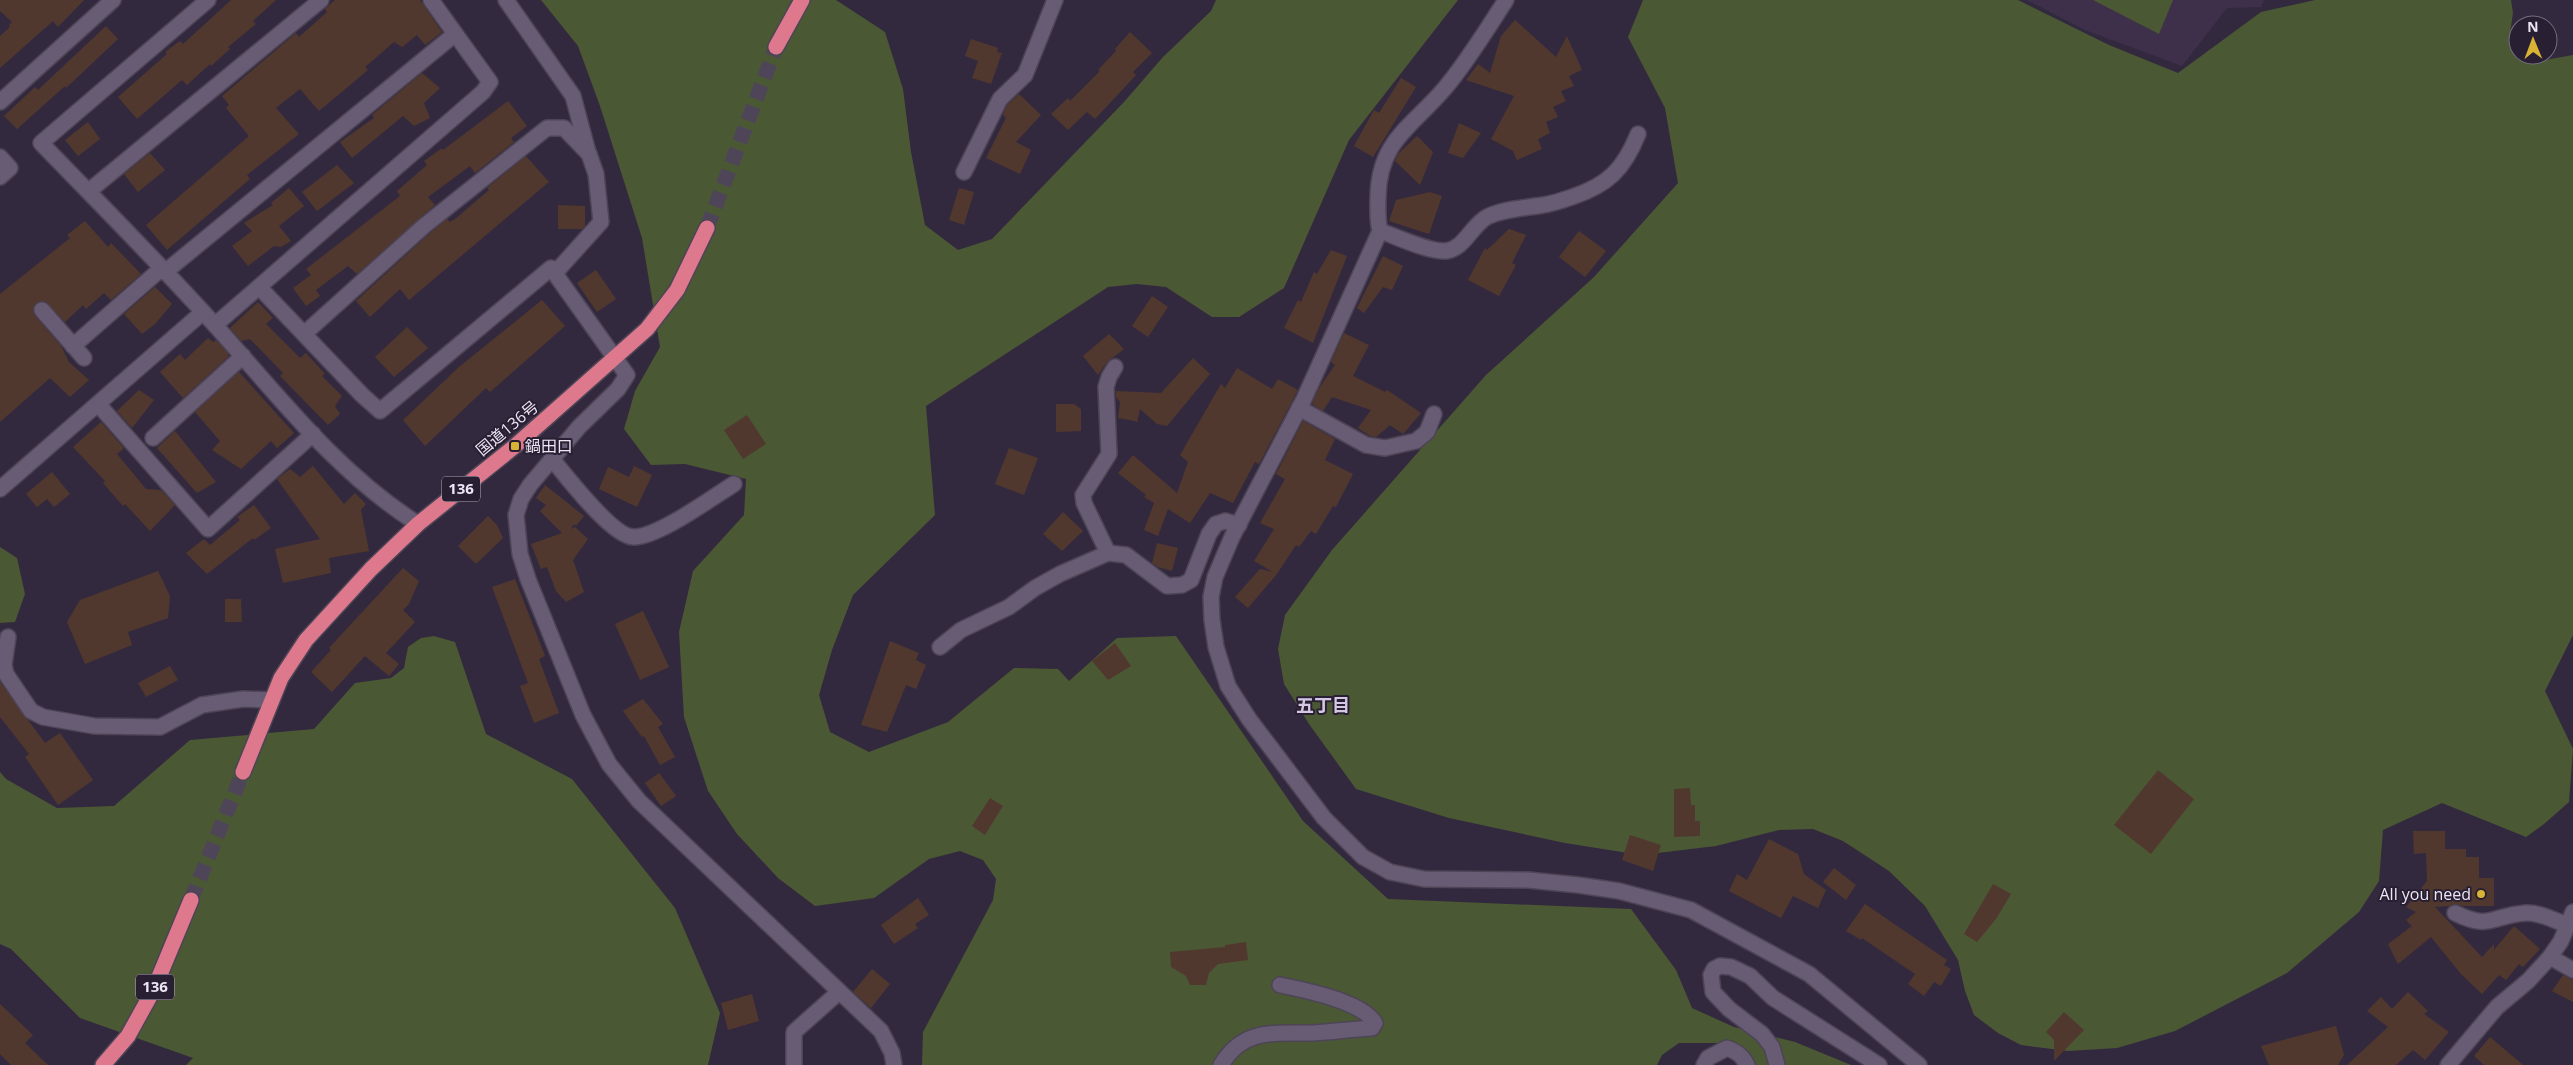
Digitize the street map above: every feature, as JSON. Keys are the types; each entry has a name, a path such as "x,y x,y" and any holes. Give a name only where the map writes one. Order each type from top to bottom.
{"highway":[{"path":"776,47 802,0"},
{"name":"国道136号","path":"243,772 288,665 306,640 372,569 418,524 515,446 647,329 677,290 706,228"},
{"name":"136","path":"103,1065 128,1036 154,989 191,900"}],"street":[{"path":"0,102 113,0"},
{"path":"208,0 41,143 203,312 313,434 358,480 390,506 418,524"},
{"path":"89,191 321,0"},
{"path":"215,325 484,92 490,82 431,0"},
{"path":"506,0 573,96 588,154 596,174 601,222 554,273"},
{"path":"964,172 1000,100 1025,75 1055,0"},
{"path":"1506,0 1446,88 1390,147 1382,163 1378,183 1377,222 1380,231 1299,408 1215,576 1211,597 1216,647 1228,686 1249,718 1324,818 1363,857 1390,872 1424,879 1528,880 1578,885 1619,891 1691,910 1809,974 1919,1065"},
{"path":"42,310 78,352 163,270 455,34"},
{"path":"304,334 424,226 547,128 564,128 588,154"},
{"path":"1380,231 1434,250 1447,251 1459,246 1488,216 1519,208 1550,205 1594,190 1618,170 1630,155 1638,134"},
{"path":"0,157 10,168 0,177"},
{"path":"259,287 362,396 380,411 551,268 627,375 618,389 579,426 552,459 521,499 516,515 520,554 583,715 609,764 640,801 881,1031 892,1053 894,1065"},
{"path":"0,489 203,312"},
{"path":"153,438 243,356"},
{"path":"1108,552 1084,503 1084,495 1109,454 1106,387 1115,367"},
{"path":"98,404 208,529 313,434"},
{"path":"1299,408 1366,445 1384,448 1416,442 1427,432 1434,414"},
{"path":"552,459 590,504 617,529 631,537 641,536 677,520 734,484"},
{"path":"940,647 961,630 1009,607 1035,588 1108,552 1126,555 1167,586 1182,586 1191,580 1209,534 1216,524 1225,521 1239,525"},
{"path":"8,637 4,665 6,674 31,711 42,717 94,726 160,727 202,705 243,699 272,700"},
{"path":"2448,1065 2497,1008 2528,981 2550,957 2561,941 2570,918 2528,913 2482,924 2455,913"},
{"path":"2550,957 2573,970"},
{"path":"1777,1065 1772,1047 1762,1034 1729,1009 1713,992 1711,975 1714,969 1720,966 1731,968 1750,976 1773,998 1879,1065"},
{"path":"1221,1065 1230,1050 1262,1033 1325,1032 1372,1028 1375,1023 1371,1016 1358,1008 1310,991 1280,985"},
{"path":"794,1065 794,1032 839,992"},
{"path":"1704,1065 1708,1058 1727,1048 1743,1058 1747,1065"}],"shaded area":[{"path":"2027,0 2264,0 2261,7 2227,8 2182,66 2085,30"}],"green space":[{"path":"541,0 836,0 885,32 903,89 911,152 925,225 958,250 992,239 1124,102 1163,57 1211,11 1216,0 1458,0 1349,140 1284,288 1239,317 1212,317 1166,287 1137,284 1108,287 926,406 935,515 853,595 832,650 819,695 830,732 869,752 948,722 1014,668 1058,669 1069,681 1117,638 1176,636 1303,821 1388,899 1631,909 1676,970 1692,1008 1734,1027 1795,1042 1851,1065 1754,1065 1722,1043 1679,1043 1662,1055 1657,1065 922,1065 923,1032 993,900 996,879 983,860 960,851 929,859 874,898 815,906 778,878 737,834 708,791 684,717 679,632 693,571 744,515 746,479 685,464 651,465 624,429 635,391 660,347 642,238 600,106 578,46"},
{"path":"1643,0 2018,0 2109,45 2178,73 2261,12 2315,0 2511,0 2513,13 2513,15 2508,15 2508,65 2558,65 2558,58 2573,55 2573,635 2545,691 2573,749 2569,802 2526,837 2442,803 2383,830 2379,881 2359,912 2287,973 2175,1031 2117,1048 2068,1051 2021,1045 1998,1033 1974,1015 1965,991 1958,960 1925,906 1889,871 1843,841 1813,829 1779,830 1716,846 1641,855 1565,843 1449,818 1356,789 1309,724 1284,684 1278,649 1285,615 1332,550 1486,375 1594,277 1678,183 1665,108 1628,37"},
{"path":"2093,0 2173,0 2159,34"},
{"path":"0,547 17,558 25,594 15,622 0,623"},
{"path":"434,636 455,642 486,734 572,779 675,908 720,1013 708,1065 186,1065 193,1058 80,1018 11,949 0,944 0,772 6,779 57,808 114,806 190,740 314,729 355,683 391,678 404,668 408,647 421,638"}],"building":[{"path":"0,0 84,0 58,27 53,21 0,68 0,36 10,27 9,25 12,22 0,11"},
{"path":"231,0 276,0 253,21 256,24 228,47 230,49 211,66 210,64 187,85 182,80 137,119 118,97 167,54 165,52 180,41 183,44"},
{"path":"335,0 420,0 442,32 425,45 417,35 402,47 394,42 365,67 368,70 319,111 300,89 276,108 299,134 247,175 250,179 167,250 146,225 249,136 226,108 229,105 222,96 296,33 299,37 327,12 325,9"},
{"path":"1515,20 1556,57 1567,36 1582,70 1569,76 1574,86 1561,91 1566,101 1553,107 1558,117 1546,122 1550,133 1538,139 1542,149 1517,160 1513,151 1491,139 1514,96 1466,80 1478,64 1490,73 1501,36"},
{"path":"106,26 118,39 66,88 65,86 17,129 4,116 35,87 38,90"},
{"path":"1130,32 1152,53 1133,72 1136,75 1095,119 1087,112 1068,130 1051,114 1068,98 1070,101 1100,71 1098,70 1116,51 1115,49"},
{"path":"971,39 998,48 997,52 1002,53 991,84 972,78 978,61 965,56"},
{"path":"422,73 440,88 424,103 430,118 414,126 403,116 352,158 340,142 374,118 372,115"},
{"path":"1401,78 1416,87 1373,157 1354,146 1374,110 1379,113"},
{"path":"1019,94 1041,115 1016,142 1031,150 1020,174 986,158 1006,118 1003,115 1007,105"},
{"path":"508,101 527,126 511,138 514,142 475,173 470,166 428,197 435,205 357,274 348,266 316,290 320,296 306,306 293,288 311,275 306,269 400,196 397,191 427,165 424,161 442,148 443,150"},
{"path":"88,122 100,139 78,156 65,140"},
{"path":"1459,123 1481,133 1463,158 1448,153"},
{"path":"1417,136 1433,152 1420,185 1395,161 1398,154"},
{"path":"150,153 165,170 138,192 124,174"},
{"path":"526,156 549,182 409,300 400,289 370,317 356,301 430,233 447,219 450,222 455,219 489,190 487,188"},
{"path":"337,165 354,183 317,211 302,192"},
{"path":"289,188 304,206 279,226 291,241 281,247 274,246 248,266 232,246 252,231 244,223 273,205 271,203"},
{"path":"959,188 974,192 964,225 949,220"},
{"path":"1430,192 1442,196 1429,234 1389,221 1396,200"},
{"path":"558,205 585,206 585,226 582,229 558,229"},
{"path":"85,221 108,247 111,243 141,274 111,300 104,293 86,309 83,305 65,322 45,301 36,303 33,311 35,316 61,346 69,362 89,380 70,397 50,378 0,422 0,294 70,238 67,235"},
{"path":"1509,229 1526,235 1512,263 1516,265 1499,296 1468,280 1485,248 1487,250"},
{"path":"1579,231 1606,251 1585,277 1559,257"},
{"path":"1331,250 1347,256 1313,343 1284,328 1298,300 1301,302 1314,272 1317,274"},
{"path":"1383,256 1403,266 1392,290 1383,287 1364,313 1357,308"},
{"path":"596,270 616,299 597,312 577,283"},
{"path":"155,287 172,304 155,324 142,334 124,314"},
{"path":"1152,296 1168,307 1148,337 1132,326"},
{"path":"542,300 565,326 490,392 486,388 425,446 403,420 459,367"},
{"path":"258,302 273,318 266,324 300,358 306,353 325,374 322,376 342,396 335,406 340,414 328,425 280,376 283,373 250,339 241,341 230,328"},
{"path":"407,327 428,348 394,377 375,357"},
{"path":"1344,333 1369,345 1353,376 1385,392 1387,390 1421,413 1403,434 1390,425 1376,437 1370,436 1358,428 1371,410 1332,397 1323,411 1312,404 1319,388 1335,365 1331,362"},
{"path":"1109,334 1124,349 1107,362 1098,375 1083,356"},
{"path":"208,338 213,342 216,340 228,353 228,357 183,398 160,372 180,354 185,360"},
{"path":"1193,358 1210,374 1167,426 1157,424 1140,409 1137,423 1118,418 1120,402 1116,397 1116,391 1161,393"},
{"path":"1237,368 1272,389 1278,379 1298,390 1259,464 1255,462 1233,503 1210,493 1190,523 1168,509 1158,536 1144,530 1154,503 1144,497 1146,495 1118,473 1133,455 1177,493 1188,462 1180,455 1221,384 1225,388"},
{"path":"239,372 294,433 277,448 271,441 241,469 212,450 220,441 195,412"},
{"path":"139,390 154,400 132,428 117,411"},
{"path":"1056,404 1074,404 1081,409 1081,431 1056,432"},
{"path":"747,415 766,444 743,459 724,430"},
{"path":"1303,421 1335,439 1325,460 1353,474 1336,507 1333,506 1316,534 1311,531 1299,547 1296,545 1277,574 1248,608 1235,597 1260,569 1273,572 1254,561 1274,529 1260,523 1285,479 1276,474"},
{"path":"101,422 124,448 117,454 146,489 161,490 175,505 150,531 125,504 123,506 103,483 105,481 73,447"},
{"path":"175,431 216,482 197,493 157,448"},
{"path":"1009,448 1038,458 1024,495 995,484"},
{"path":"313,466 344,504 355,493 366,504 361,510 369,551 329,558 331,573 283,583 275,549 320,539 277,479 290,469 300,477"},
{"path":"634,466 652,475 637,507 599,489 608,467 629,477"},
{"path":"52,472 70,494 54,507 47,499 37,507 26,494"},
{"path":"545,485 584,516 571,529 575,527 588,539 573,560 584,592 566,602 556,591 547,567 541,569 531,544 562,533 540,511 546,505 536,498"},
{"path":"254,505 271,528 254,540 253,538 207,574 186,553 204,539 210,545 240,520 237,517"},
{"path":"1063,512 1083,531 1062,551 1043,534"},
{"path":"488,516 497,525 503,538 476,564 458,546"},
{"path":"1157,543 1178,548 1172,571 1152,563"},
{"path":"403,568 419,581 409,604 403,610 415,622 386,653 399,664 389,676 365,656 332,692 311,672 331,650 329,648"},
{"path":"158,571 170,596 168,618 128,632 132,645 85,664 67,622 80,600"},
{"path":"515,579 545,656 539,659 559,713 534,723 520,686 528,683 492,587"},
{"path":"225,599 241,599 242,622 225,622"},
{"path":"643,611 669,667 640,680 615,624"},
{"path":"890,641 919,653 916,660 926,665 916,689 906,685 887,732 861,725"},
{"path":"1115,643 1131,666 1108,680 1092,661"},
{"path":"170,666 178,680 146,697 138,683"},
{"path":"0,682 45,743 60,733 93,780 58,805 25,757 29,754 0,717"},
{"path":"643,699 663,724 658,727 675,757 660,765 644,736 642,737 623,711"},
{"path":"2158,770 2194,799 2151,854 2114,825"},
{"path":"659,773 676,796 661,806 645,783"},
{"path":"1690,788 1691,805 1695,805 1695,821 1700,821 1700,836 1674,837 1674,789"},
{"path":"990,798 1003,806 985,835 972,826"},
{"path":"2413,831 2445,831 2445,849 2466,849 2466,857 2479,857 2479,878 2494,878 2494,906 2463,906 2454,904 2435,907 2482,957 2494,944 2494,950 2514,926 2540,949 2523,967 2519,964 2506,980 2499,975 2482,994 2461,974 2431,937 2398,964 2388,944 2412,926 2406,920 2416,912 2406,907 2427,881 2426,853 2414,854"},
{"path":"1630,835 1661,845 1653,871 1622,860"},
{"path":"1769,839 1798,854 1804,874 1826,890 1818,908 1793,896 1781,918 1729,891 1737,874 1747,880"},
{"path":"1834,868 1856,885 1846,900 1823,882"},
{"path":"1993,884 2011,894 1996,919 1977,942 1964,934"},
{"path":"918,898 929,915 915,924 918,928 894,944 881,925"},
{"path":"1865,904 1947,960 1944,965 1951,969 1941,986 1934,982 1924,996 1908,984 1915,974 1862,938 1861,940 1846,931"},
{"path":"1246,942 1248,960 1218,964 1209,973 1206,985 1190,985 1186,976 1171,967 1170,952 1225,947 1225,945"},
{"path":"872,969 890,984 871,1008 853,992"},
{"path":"2563,975 2573,980 2573,1002 2552,991"},
{"path":"2408,992 2428,1011 2424,1014 2449,1032 2425,1060 2413,1050 2396,1065 2347,1065 2388,1027 2367,1011 2381,997 2392,1009"},
{"path":"752,994 759,1021 728,1030 721,1003"},
{"path":"0,1004 33,1035 25,1043 48,1065 11,1065 0,1054"},
{"path":"2064,1012 2084,1030 2054,1061 2054,1040 2046,1032"},
{"path":"2336,1026 2344,1055 2338,1065 2269,1065 2261,1046"},
{"path":"2490,1037 2523,1065 2484,1065 2474,1056"}],"tunnel":[{"path":"707,228 776,47"},
{"path":"191,900 243,772"}],"place":[{"name":"鍋田口","path":"515,446"},
{"name":"All you need","path":"2481,894"}],"district":[{"name":"五丁目","path":"1323,706"}]}
